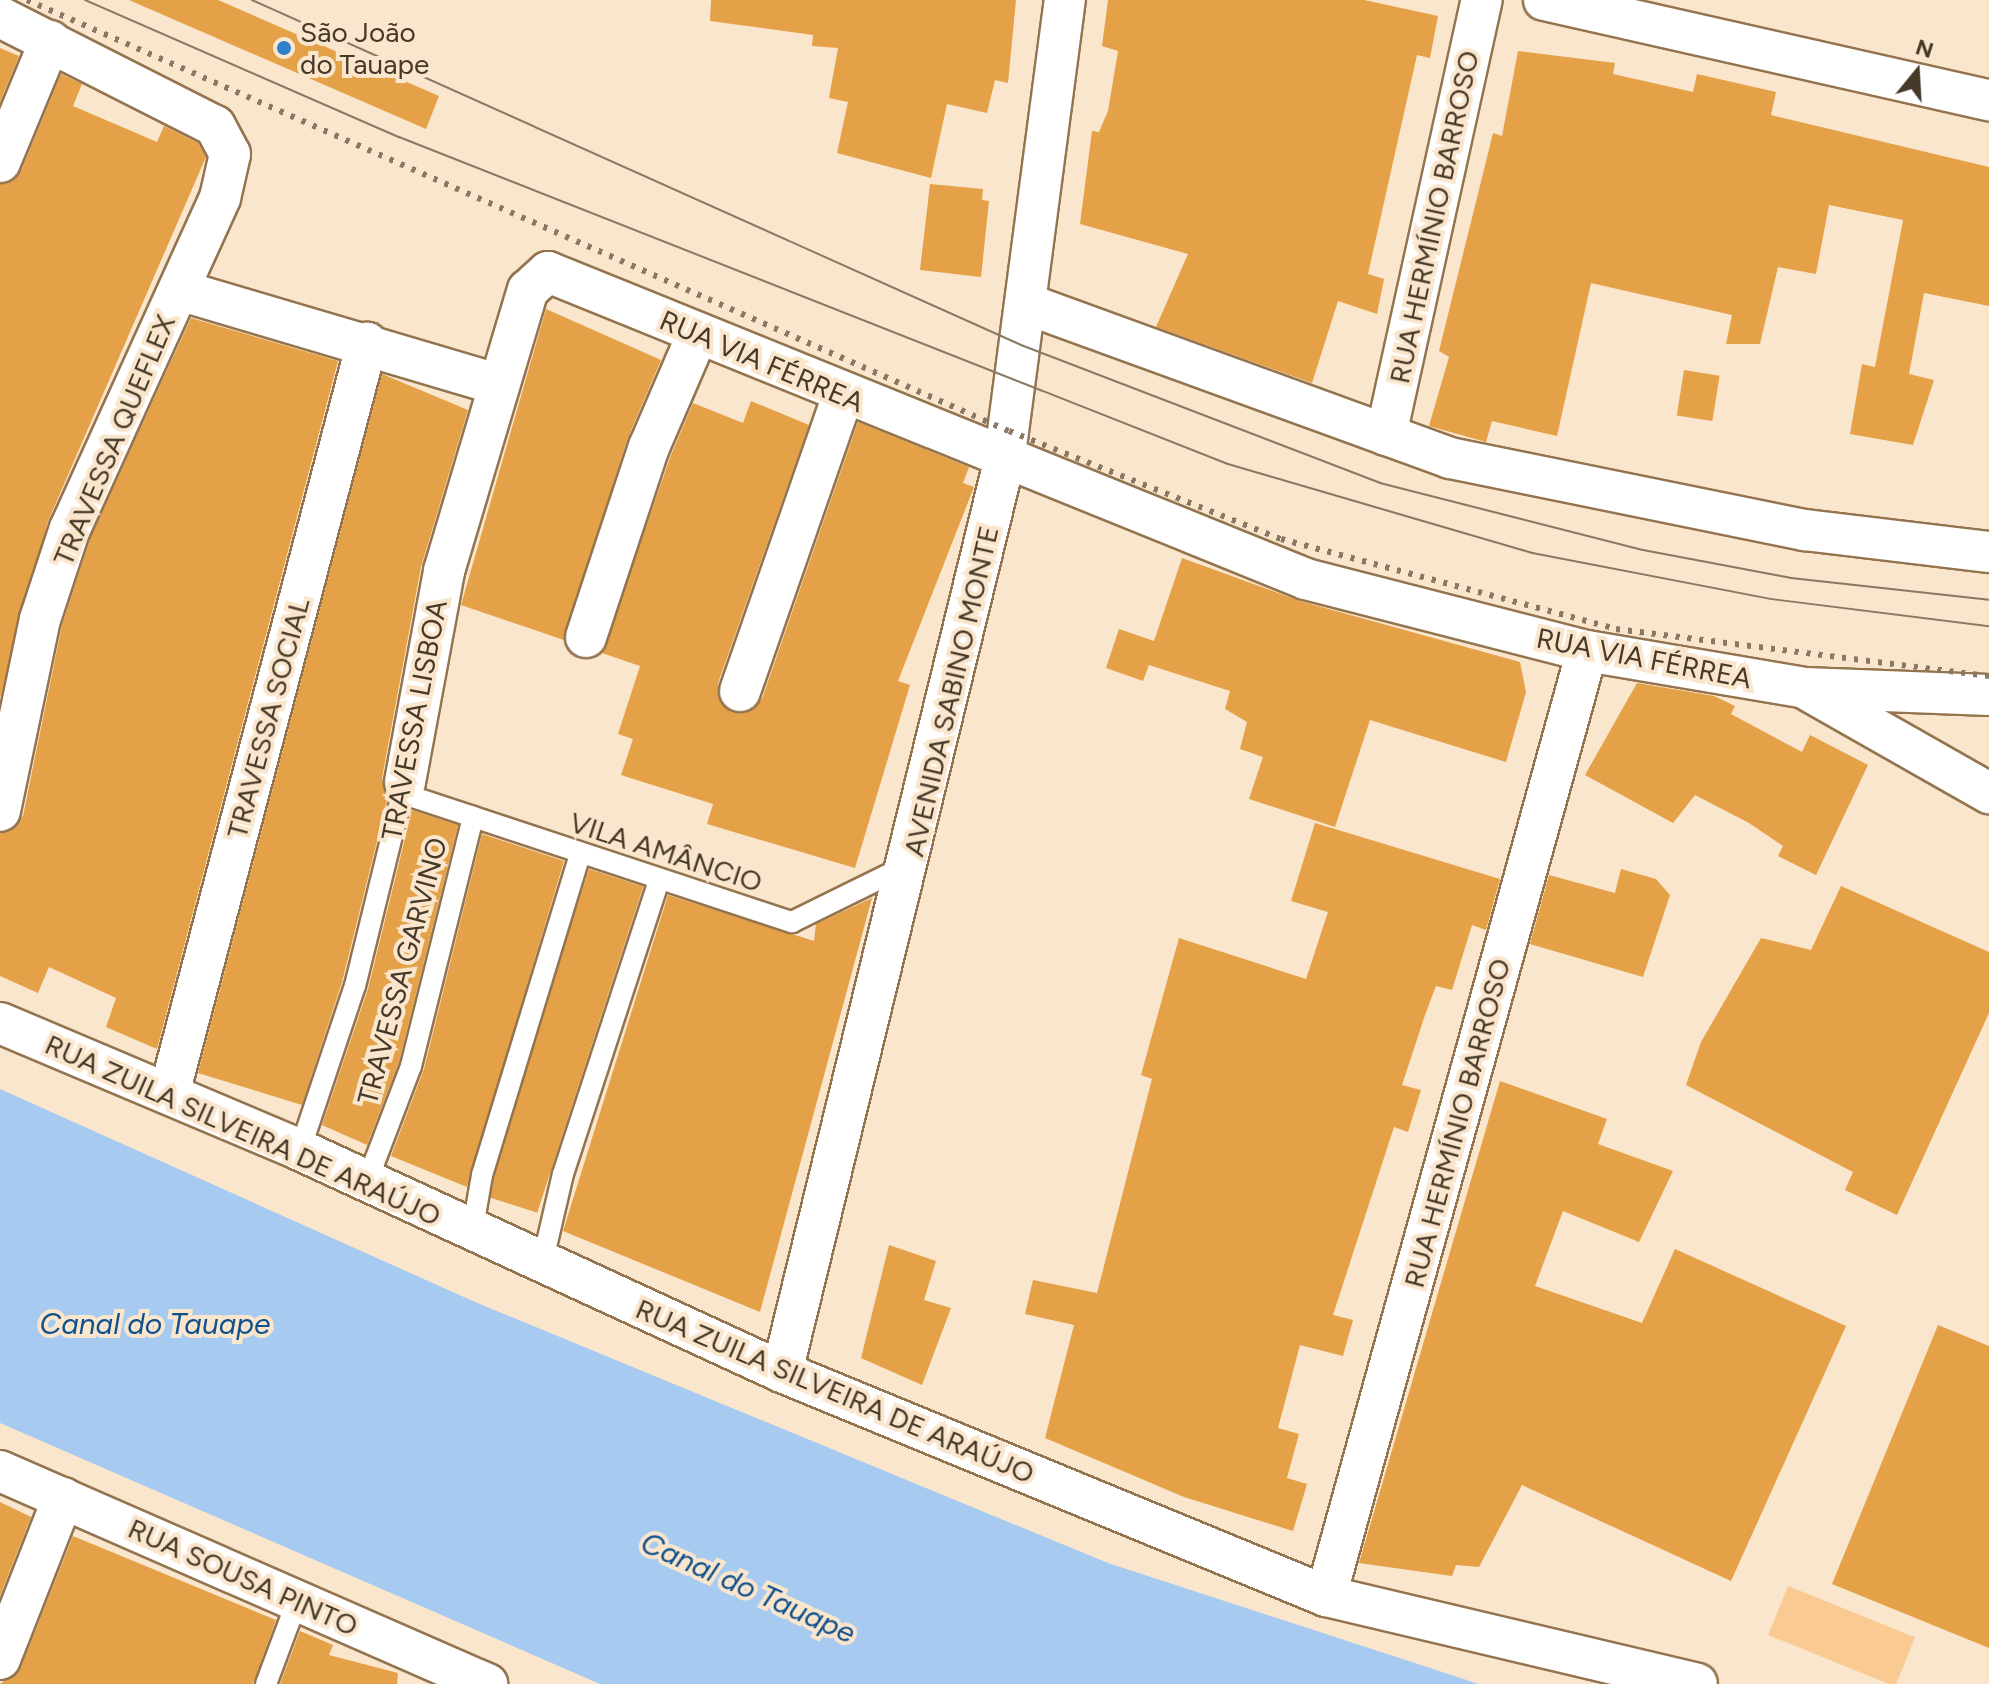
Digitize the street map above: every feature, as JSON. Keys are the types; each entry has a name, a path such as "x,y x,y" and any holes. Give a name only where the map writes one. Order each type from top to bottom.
{"street":[{"name":"AVENIDA SABINO MONTE","path":"782,1372 911,864 1004,462 1065,0"},
{"name":"RUA HERMÍNIO BARROSO","path":"1386,435 1482,0"},
{"path":"1544,0 1989,100"},
{"path":"0,17 50,41 0,162"},
{"name":"TRAVESSA QUEFLEX","path":"0,811 40,619 70,528 228,175 227,139 215,126 50,41"},
{"name":"RUA VIA FÉRREA","path":"528,290 536,276 564,275 1004,462 1306,579 1587,651 1805,688 1989,695"},
{"path":"179,290 367,343 499,385"},
{"name":"TRAVESSA LISBOA","path":"405,782 444,571 528,290"},
{"path":"1027,304 1450,458 1805,530 1989,552"},
{"path":"586,637 649,447 698,333"},
{"name":"TRAVESSA SOCIAL","path":"169,1094 367,343"},
{"path":"740,691 843,396"},
{"name":"RUA HERMÍNIO BARROSO","path":"1326,1596 1587,651"},
{"path":"1805,688 1989,793"},
{"name":"RUA ZUILA SILVEIRA DE ARAÚJO","path":"0,1023 300,1150 472,1233 782,1372 1326,1596 1697,1684"},
{"name":"RUA SOUSA PINTO","path":"0,1471 487,1684"},
{"path":"0,1659 63,1498"}],"lane":[{"name":"VILA AMÂNCIO","path":"405,782 416,798 659,881 792,922 911,864"},
{"name":"TRAVESSA LISBOA","path":"300,1150 355,986 405,782"},
{"name":"TRAVESSA GARVINO","path":"366,1184 411,1066 473,817"},
{"path":"472,1233 482,1175 580,854"},
{"path":"542,1264 563,1174 659,881"},
{"path":"266,1684 297,1601"}],"shaded area":[{"path":"1788,1586 1915,1637 1896,1684 1889,1684 1768,1635"}],"water":[{"name":"Canal do Tauape","path":"0,1089 475,1302 1108,1563 1479,1684 600,1684 0,1423"}],"building":[{"name":"São João do Tauape","path":"129,0 218,0 439,96 426,129"},
{"path":"711,0 1016,0 1008,83 995,80 987,113 947,104 931,178 837,153 848,102 829,98 838,48 812,46 813,35 710,21"},
{"path":"1108,0 1364,0 1438,16 1430,58 1417,55 1368,274 1384,279 1377,314 1338,301 1312,383 1156,327 1188,254 1080,224 1092,131 1099,132 1108,111 1118,51 1102,46"},
{"path":"0,48 19,56 0,102"},
{"path":"1518,51 1615,63 1613,74 1693,92 1697,74 1776,92 1771,115 1989,167 1989,306 1924,293 1909,374 1934,380 1913,445 1850,434 1862,364 1875,367 1903,220 1829,205 1816,274 1778,267 1760,344 1726,344 1732,315 1591,283 1557,436 1492,421 1486,442 1429,426 1449,357 1439,351 1493,133 1502,136"},
{"path":"61,74 82,84 73,106 157,142 164,126 198,143 206,157 48,521 0,698 0,184 21,171"},
{"path":"930,184 983,189 982,200 989,201 981,277 920,270"},
{"path":"546,309 661,360 627,440 564,640 461,605"},
{"path":"191,318 338,361 157,1049 106,1027 116,998 49,967 38,993 0,976 0,833 23,816 62,625 91,536"},
{"path":"1684,370 1720,376 1712,421 1677,415"},
{"path":"382,374 468,410 421,567 382,778 388,797 342,982 302,1105 198,1073"},
{"path":"751,401 809,425 718,683 718,696 732,712 745,713 762,699 858,422 969,467 963,483 974,487 898,681 910,685 855,868 707,824 713,804 621,775 633,739 618,734 640,666 602,653 671,455 693,403 743,423"},
{"path":"1182,558 1300,601 1520,662 1526,692 1506,762 1370,720 1335,827 1249,799 1263,757 1240,749 1247,722 1225,709 1230,691 1149,665 1143,681 1106,668 1119,629 1154,641"},
{"path":"1637,683 1714,696 1735,706 1731,714 1802,752 1810,735 1868,765 1816,875 1778,856 1783,846 1749,823 1695,795 1673,823 1585,775"},
{"path":"412,810 458,825 399,1062 367,1145 322,1125 368,989"},
{"path":"1315,823 1500,879 1486,930 1472,925 1452,990 1436,986 1425,1015 1402,1085 1421,1090 1408,1132 1394,1127 1333,1315 1353,1320 1343,1356 1300,1345 1278,1428 1299,1434 1287,1478 1307,1484 1293,1531 1184,1497 1045,1438 1074,1325 1025,1314 1033,1280 1097,1293 1152,1079 1141,1075 1179,938 1306,979 1328,912 1291,901"},
{"path":"482,834 564,861 467,1187 391,1156 424,1069"},
{"path":"589,869 643,887 537,1213 483,1195"},
{"path":"1621,869 1656,879 1670,895 1643,977 1530,944 1549,875 1615,893"},
{"path":"1841,886 1989,952 1989,1013 1897,1215 1845,1190 1853,1172 1686,1085 1701,1042 1761,938 1811,950"},
{"path":"668,895 814,941 816,924 872,898 760,1312 563,1231"},
{"path":"1500,1081 1607,1119 1598,1144 1673,1171 1639,1242 1563,1211 1535,1286 1642,1323 1675,1249 1846,1326 1731,1581 1522,1485 1479,1567 1456,1565 1452,1576 1359,1563"},
{"path":"889,1245 936,1261 924,1300 951,1308 922,1385 861,1358"},
{"path":"1938,1325 1989,1346 1989,1648 1832,1584"},
{"path":"0,1502 31,1517 0,1596"},
{"path":"73,1536 276,1620 253,1684 0,1684 21,1667"},
{"path":"300,1631 333,1645 329,1655 398,1673 397,1684 280,1684"}],"tram line":[{"path":"85,0 399,137 1228,464 1532,553 1771,599 1989,626"},
{"path":"252,0 1021,345 1380,483 1643,550 1791,578 1989,600"}],"railway":[{"path":"27,0 1009,431 1281,539 1616,629 1989,676"}],"place":[{"name":"São João do Tauape","path":"284,48"}]}
